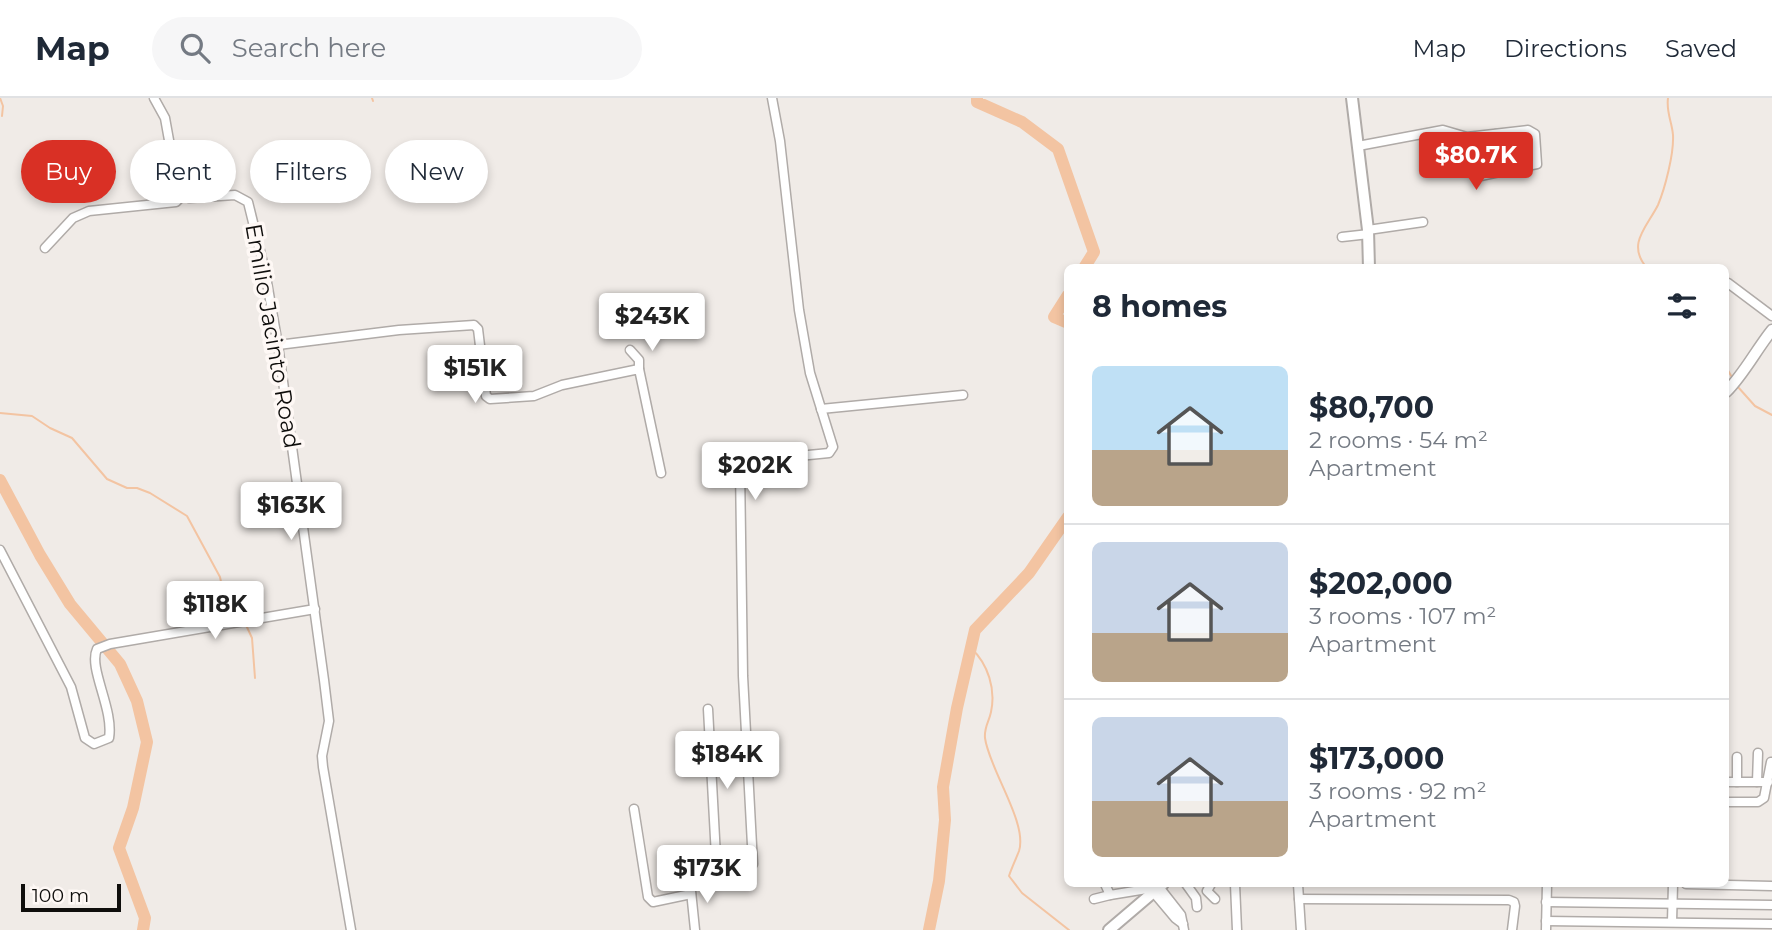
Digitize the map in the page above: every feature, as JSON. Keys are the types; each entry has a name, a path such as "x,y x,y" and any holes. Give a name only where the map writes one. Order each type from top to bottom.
{"main road":[{"path":"1352,98 1368,232 1369,264"},
{"path":"1108,930 1159,888"}],"street":[{"path":"154,98 165,118 169,140"},
{"path":"695,930 691,894 694,878 748,871 754,864 743,676 740,467 748,460 831,452 833,447 810,373 799,310 780,141 772,98"},
{"path":"1358,146 1443,130 1467,137 1528,130 1535,134 1537,164 1476,177 1467,137"},
{"path":"1496,134 1502,172"},
{"name":"Emilio Jacinto Road","path":"236,196 248,202 258,239 278,345 329,721 322,755 323,768 351,930"},
{"name":"Emilio Jacinto Road","path":"45,248 73,218 89,211 166,203"},
{"path":"1342,237 1423,222"},
{"path":"1729,284 1772,316"},
{"path":"278,345 399,330 474,325 478,329 486,396 490,399 534,396 562,385 639,369"},
{"path":"1732,385 1772,330"},
{"path":"630,350 639,360 661,473"},
{"path":"821,409 963,395"},
{"path":"0,550 71,687 85,738 94,744 109,738 111,727 94,656 97,649 106,645 315,609"},
{"path":"708,709 717,875"},
{"path":"1757,782 1758,753"},
{"path":"1737,757 1737,782"},
{"path":"1729,802 1760,802 1764,798 1771,762"},
{"path":"1729,782 1768,782"},
{"path":"634,809 648,897 653,902 691,894"},
{"path":"1729,885 1772,886"},
{"path":"1106,887 1110,895"},
{"path":"1188,887 1196,898 1197,907"},
{"path":"1210,887 1207,891 1215,899"},
{"path":"1236,887 1237,930"},
{"path":"1298,887 1301,930"},
{"path":"1547,887 1546,925 1650,926 1672,922 1772,924"},
{"path":"1672,922 1673,887"},
{"path":"1094,899 1159,888 1181,915 1184,927"},
{"path":"1299,899 1509,900 1515,905 1512,930"},
{"path":"1546,902 1772,905"}],"waterway":[{"path":"0,98 2,116"},
{"path":"977,98 977,102 1022,122 1058,149 1094,252 1086,264"},
{"path":"1644,264 1638,251 1638,243 1658,205 1671,161 1673,135 1668,98"},
{"path":"1064,301 1054,317 1064,321"},
{"path":"1729,372 1733,379"},
{"path":"1738,387 1755,406 1772,415"},
{"path":"0,413 32,416 72,438 107,479 127,488 137,488 150,493 187,516 220,577 224,596 240,617"},
{"path":"0,480 70,604 120,664 137,701 147,742 133,808 119,848 145,918 143,930"},
{"path":"929,930 939,881 945,820 943,787 975,630 1029,573 1064,523"},
{"path":"246,625 252,638 255,678"},
{"path":"971,648 989,677 992,703 985,738 1018,826 1019,851 1009,876 1022,893 1069,930"}]}
